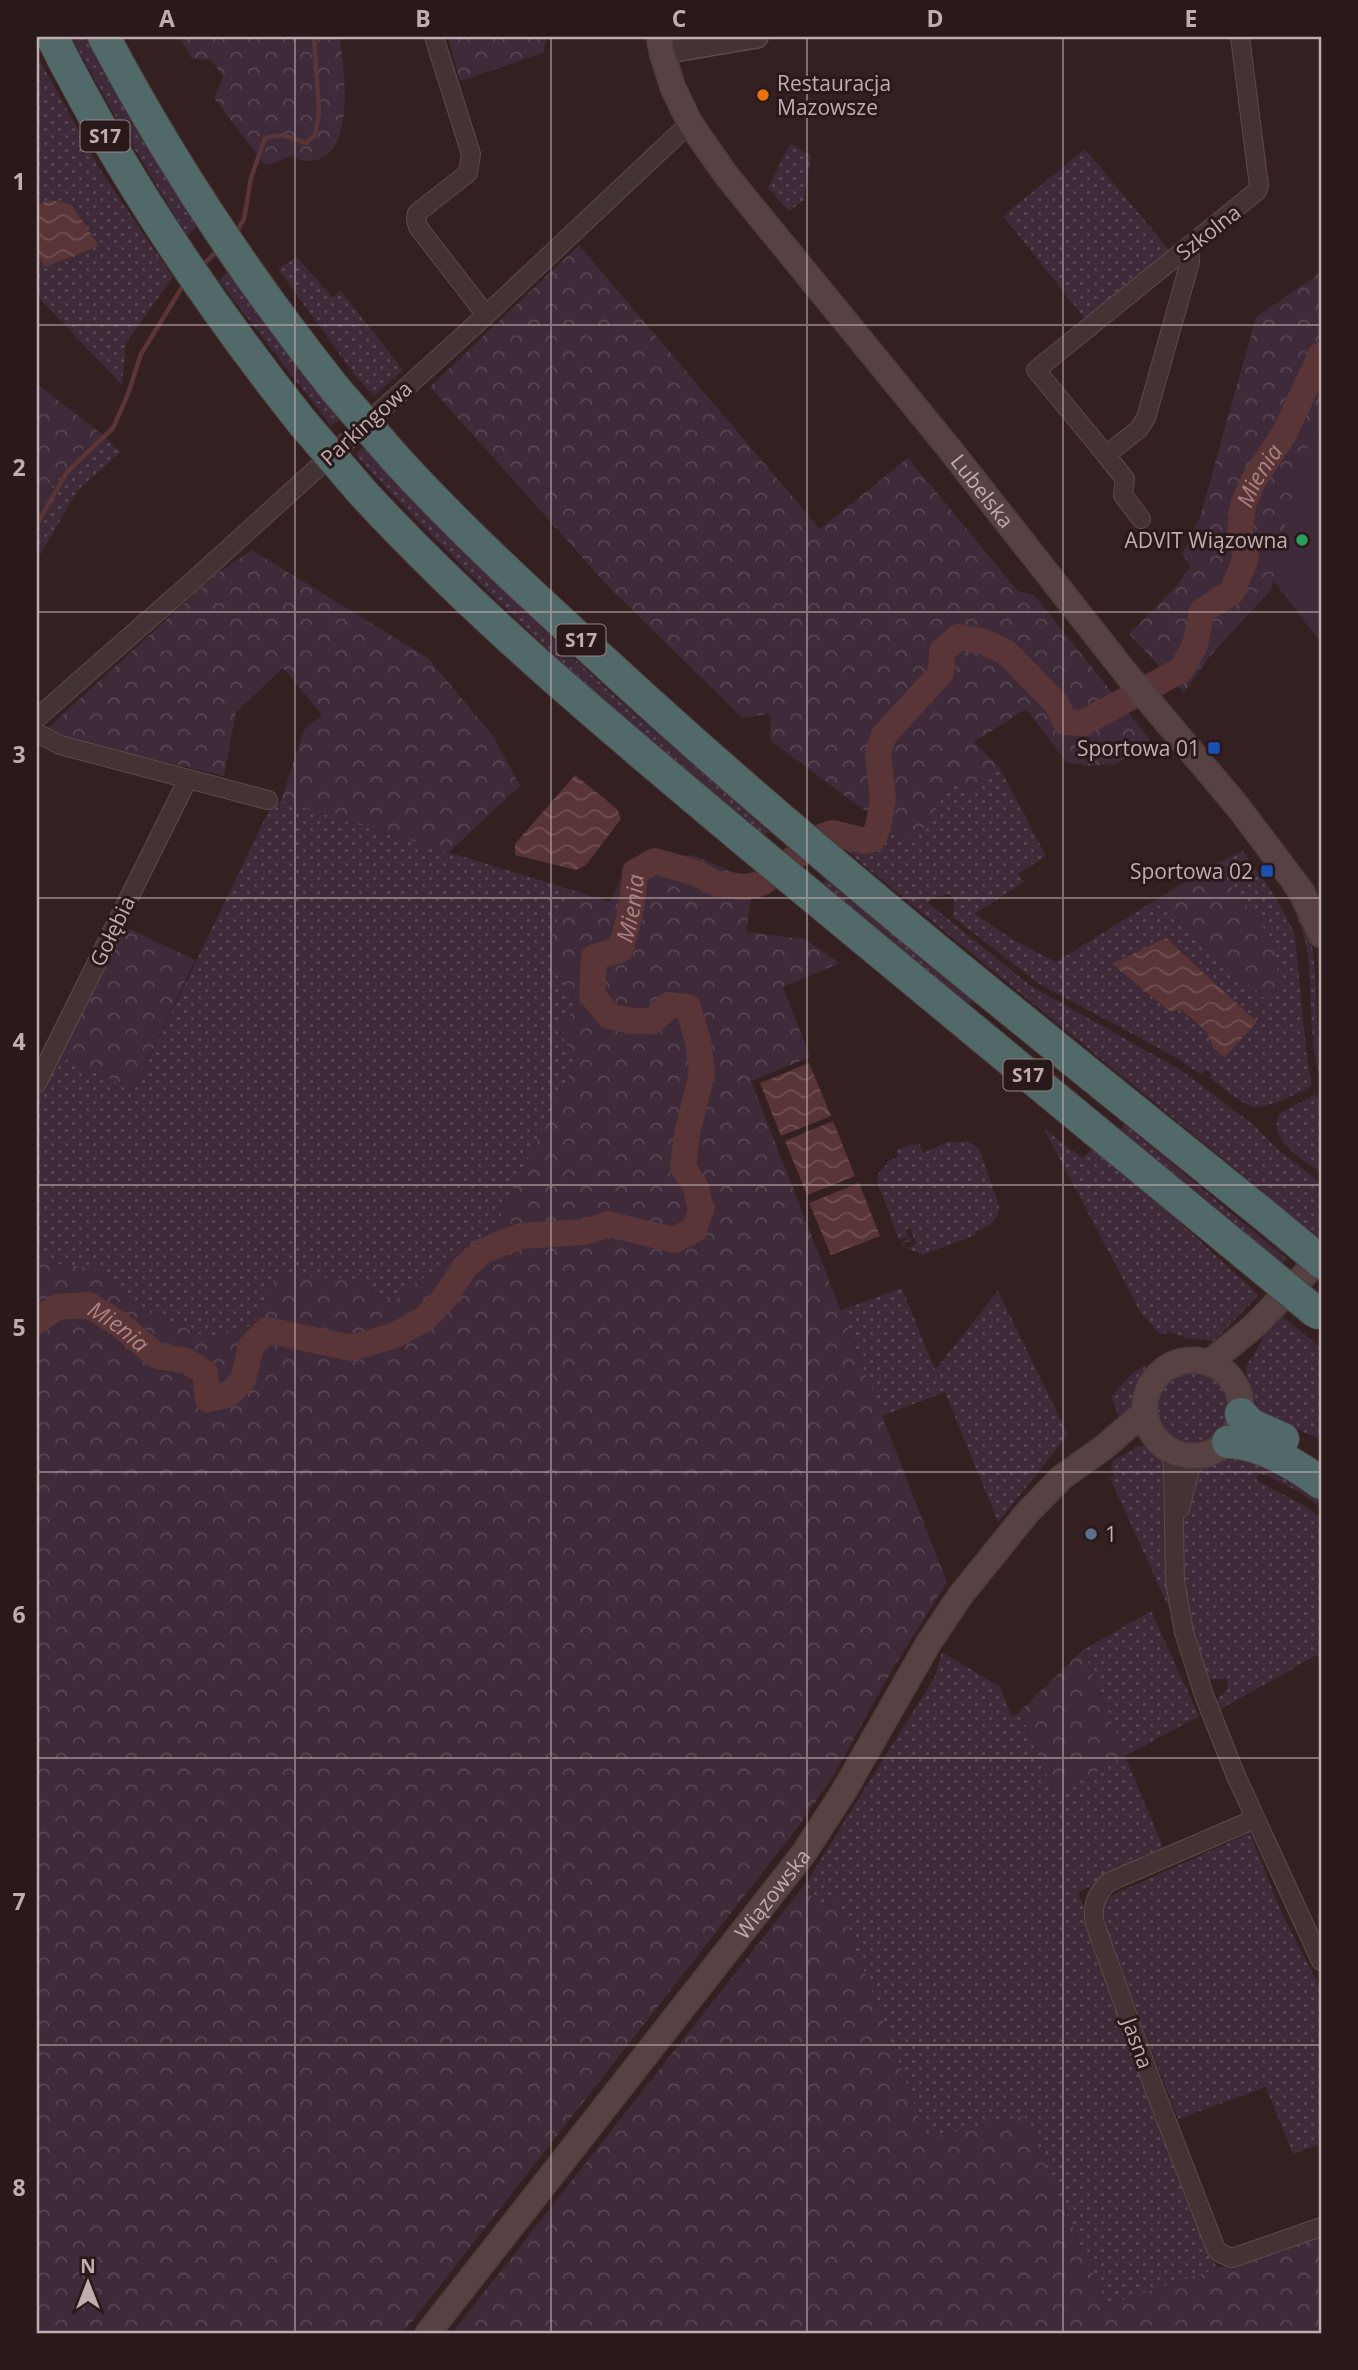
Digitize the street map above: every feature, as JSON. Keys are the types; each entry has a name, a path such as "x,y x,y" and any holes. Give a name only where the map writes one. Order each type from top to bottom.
{"highway":[{"name":"S17","path":"52,37 79,92 163,233 228,327 302,422 402,536 472,604 623,739 1319,1314"},
{"name":"S17","path":"104,37 149,120 211,220 261,292 336,390 442,508 504,570 776,815 998,1000 1321,1260"},
{"path":"1321,1459 1250,1424 1234,1428 1242,1442 1274,1456 1321,1483"}],"main road":[{"name":"Lubelska","path":"661,45 673,88 690,123 726,175 948,447 1128,676 1238,807 1291,875 1310,907 1321,935"},
{"path":"1209,1363 1252,1328 1321,1260"},
{"path":"1230,1378 1252,1328"},
{"path":"1184,1362 1209,1363 1230,1378 1239,1395 1234,1428 1214,1452 1197,1456 1179,1454 1163,1444 1148,1426 1145,1412 1147,1393 1162,1372 1184,1362"},
{"name":"Wiązowska","path":"428,2333 804,1853 844,1791 928,1644 960,1596 1027,1513 1062,1477 1103,1448 1145,1412"},
{"name":"Wiązowska","path":"1103,1448 1163,1444"}],"street":[{"path":"434,37 471,154 468,173 417,213 416,219 418,227 486,315"},
{"path":"661,45 757,37"},
{"name":"Szkolna","path":"1106,455 1036,370 1252,197 1259,186 1240,37"},
{"name":"Parkingowa","path":"37,718 486,315 690,123"},
{"path":"1140,519 1123,495 1125,480 1106,455 1139,429 1146,418 1190,262 1189,247"},
{"path":"37,733 60,745 268,800"},
{"name":"Gołębia","path":"37,1083 188,779"},
{"path":"1163,1444 1173,1465 1175,1583 1184,1632 1204,1695 1255,1819 1321,1961"},
{"path":"1173,1544 1183,1493 1197,1456"},
{"name":"Jasna","path":"1255,1819 1109,1882 1098,1892 1093,1906 1094,1921 1152,2083 1216,2249 1232,2259 1321,2227"}],"green space":[{"path":"71,37 85,37 197,226 187,236 123,130"},
{"path":"179,37 340,37 345,88 342,128 336,144 326,156 311,161 290,156 265,165 214,98 223,76 211,60 192,59"},
{"path":"448,37 547,37 543,53 460,81"},
{"path":"37,55 101,171 173,277 126,343 122,385 37,296"},
{"path":"790,144 811,155 804,200 789,211 768,188"},
{"path":"1085,149 1171,252 1086,320 1003,216"},
{"path":"579,245 820,529 908,458 1018,591 1034,595 1150,740 1117,764 1088,766 1067,763 1026,709 974,742 999,767 969,790 964,782 948,789 914,843 853,802 770,740 771,718 767,714 742,718 606,584 430,387"},
{"path":"297,257 332,297 341,291 403,370 374,396 357,378 278,269"},
{"path":"228,271 341,419 331,426 219,281"},
{"path":"1321,272 1321,643 1273,580 1271,590 1210,656 1184,693 1129,634 1175,588 1191,566 1182,554 1200,517 1256,317"},
{"path":"37,384 98,431 49,490 37,515"},
{"name":"ADVIT Wiązowna","path":"1321,412 1321,643 1273,579 1291,501"},
{"path":"98,431 121,452 78,490 37,560 37,515 49,490"},
{"path":"364,446 482,569 574,658 769,832 762,835 655,745 551,652 451,555 355,454"},
{"path":"252,550 428,658 493,736 520,786 449,852 281,801 304,730 322,715 283,668 236,712 224,776 65,738 48,728 215,575"},
{"path":"999,767 1046,856 1018,874 1024,882 975,914 1012,939 1056,962 1154,901 1267,1000 1274,947 1263,927 1215,864 1243,851 1279,903 1295,936 1307,1059 1312,1082 1309,1088 1267,1106 1248,1105 1210,1078 1212,1074 1207,1070 1200,1074 1175,1057 1038,983 953,917 954,899 948,894 933,898 928,903 1031,986 1179,1069 1253,1124 1277,1149 1321,1183 1321,1233 1316,1240 1260,1189 839,845 881,847 884,823 914,842 948,789 964,782 969,790","holes":["1112,964 1257,1022 1214,1049 1206,1031 1180,1009 1171,1012"]},
{"path":"281,801 569,889 548,947 576,1006 559,1030 576,1061 494,1230 421,1280 400,1298 384,1300 374,1296 369,1284 277,1276 252,1326 210,1339 137,1307 93,1268 37,1274 37,1096 57,1055 134,1090 271,806"},
{"path":"693,855 754,881 746,932 804,939 840,963 783,987 810,1057 751,1081 947,1582 893,1668 832,1778 795,1831 403,2333 37,2333 37,1274 42,1262 93,1268 137,1307 210,1339 252,1326 276,1276 363,1279 369,1284 374,1296 384,1300 400,1298 421,1280 494,1230 576,1061 559,1030 576,1006 548,947 569,889 610,902 625,871 643,858"},
{"path":"1215,864 1263,927 1274,947 1280,988 1267,1000 1154,901"},
{"path":"826,880 973,1000 967,1005 831,892 822,883"},
{"path":"1283,889 1303,916 1309,932 1316,983 1321,1081 1316,1064 1305,940"},
{"path":"121,925 195,960 134,1090 57,1055"},
{"path":"1316,1094 1321,1103 1321,1173 1288,1148 1278,1131 1277,1122 1280,1113"},
{"path":"1124,1124 1287,1260 1282,1264 1120,1131"},
{"path":"1044,1129 1083,1158 1093,1148 1259,1295 1214,1341 1187,1338 1169,1332 1161,1335 1141,1313"},
{"path":"950,1141 968,1141 979,1149 999,1211 992,1222 975,1232 976,1235 922,1255 905,1248 901,1242 910,1238 912,1242 905,1242 905,1247 909,1248 916,1243 910,1228 906,1230 908,1236 899,1240 877,1181 878,1174 887,1162 899,1156 896,1150 919,1143 923,1153"},
{"path":"902,1288 935,1370 998,1291 1068,1435 998,1522 945,1392 882,1416 841,1310"},
{"path":"1282,1316 1321,1348 1321,1440 1259,1411 1250,1390 1245,1367 1267,1328"},
{"path":"1145,1365 1139,1401 1122,1423 1111,1397 1131,1374"},
{"path":"1185,1372 1199,1372 1213,1378 1223,1388 1229,1409 1223,1430 1213,1440 1199,1446 1185,1446 1171,1440 1161,1430 1155,1416 1155,1402 1161,1388 1171,1378"},
{"path":"1143,1446 1159,1453 1167,1469 1166,1582 1173,1617 1110,1478 1114,1476 1111,1469 1113,1460 1134,1450 1134,1447"},
{"path":"1233,1450 1321,1494 1321,1508 1301,1493 1265,1475 1256,1477 1257,1481 1304,1505 1321,1518 1321,1661 1317,1655 1219,1710 1218,1697 1228,1689 1227,1679 1210,1679 1204,1671 1184,1603 1181,1528 1195,1470 1203,1462"},
{"path":"1151,1611 1199,1716 1125,1756 1165,1852 1078,1892 1159,2119 1217,2269 1107,2305 1024,2117 927,2138 837,1900 816,1908 806,1883 936,1675 942,1652 1000,1687 1012,1717 1020,1711 1055,1794 1125,1755 1083,1650"},
{"path":"1083,1650 1125,1756 1055,1795 1020,1711"},
{"path":"1250,1833 1282,1914 1321,1989 1321,2144 1293,2154 1266,2087 1178,2119 1099,1911 1104,1899"},
{"path":"806,1883 816,1908 837,1899 927,2138 1024,2116 1107,2305 1321,2234 1321,2333 452,2333"}],"water":[{"path":"37,198 40,204 50,200 71,204 99,246 45,267 37,253"},
{"path":"575,775 617,809 621,819 586,865 576,870 515,855 515,844"},
{"path":"1166,938 1257,1022 1225,1057 1214,1049 1206,1031 1180,1009 1171,1012 1112,964"},
{"path":"809,1063 831,1116 781,1136 760,1083"},
{"path":"833,1121 855,1176 807,1195 785,1141"},
{"path":"859,1183 880,1236 831,1255 809,1203"}],"waterway":[{"path":"235,234 244,219 251,178 265,138 283,135 306,143 315,135 319,112 314,37"},
{"path":"202,265 219,250"},
{"path":"37,524 67,472 113,428 141,354 184,284"},
{"name":"Mienia","path":"37,1321 57,1307 89,1305 119,1324 157,1356 187,1361 205,1373 208,1399 228,1395 243,1380 251,1346 267,1330 351,1348 393,1336 423,1320 443,1300 465,1267 483,1251 521,1236 585,1232 609,1224 674,1240 694,1230 701,1210 696,1188 683,1167 687,1134 702,1073 698,1041 688,1007 669,1005 653,1021 632,1021 609,1016 592,995 594,957 620,950 634,892 635,872 655,861 696,873 717,884 745,887 763,882 821,837 832,833 865,841 873,839 883,799 878,753 884,735 941,673 942,651 958,637 984,642 1006,652 1056,703 1065,722 1083,723 1181,670 1195,645 1202,611 1232,592 1246,558 1240,531 1243,505 1253,481 1284,434 1321,355"}],"place":[{"name":"Restauracja Mazowsze","path":"763,95"},
{"name":"ADVIT Wiązowna","path":"1302,540"},
{"name":"Sportowa 01","path":"1214,748"},
{"name":"Sportowa 02","path":"1267,871"},
{"name":"1","path":"1091,1534"}]}
